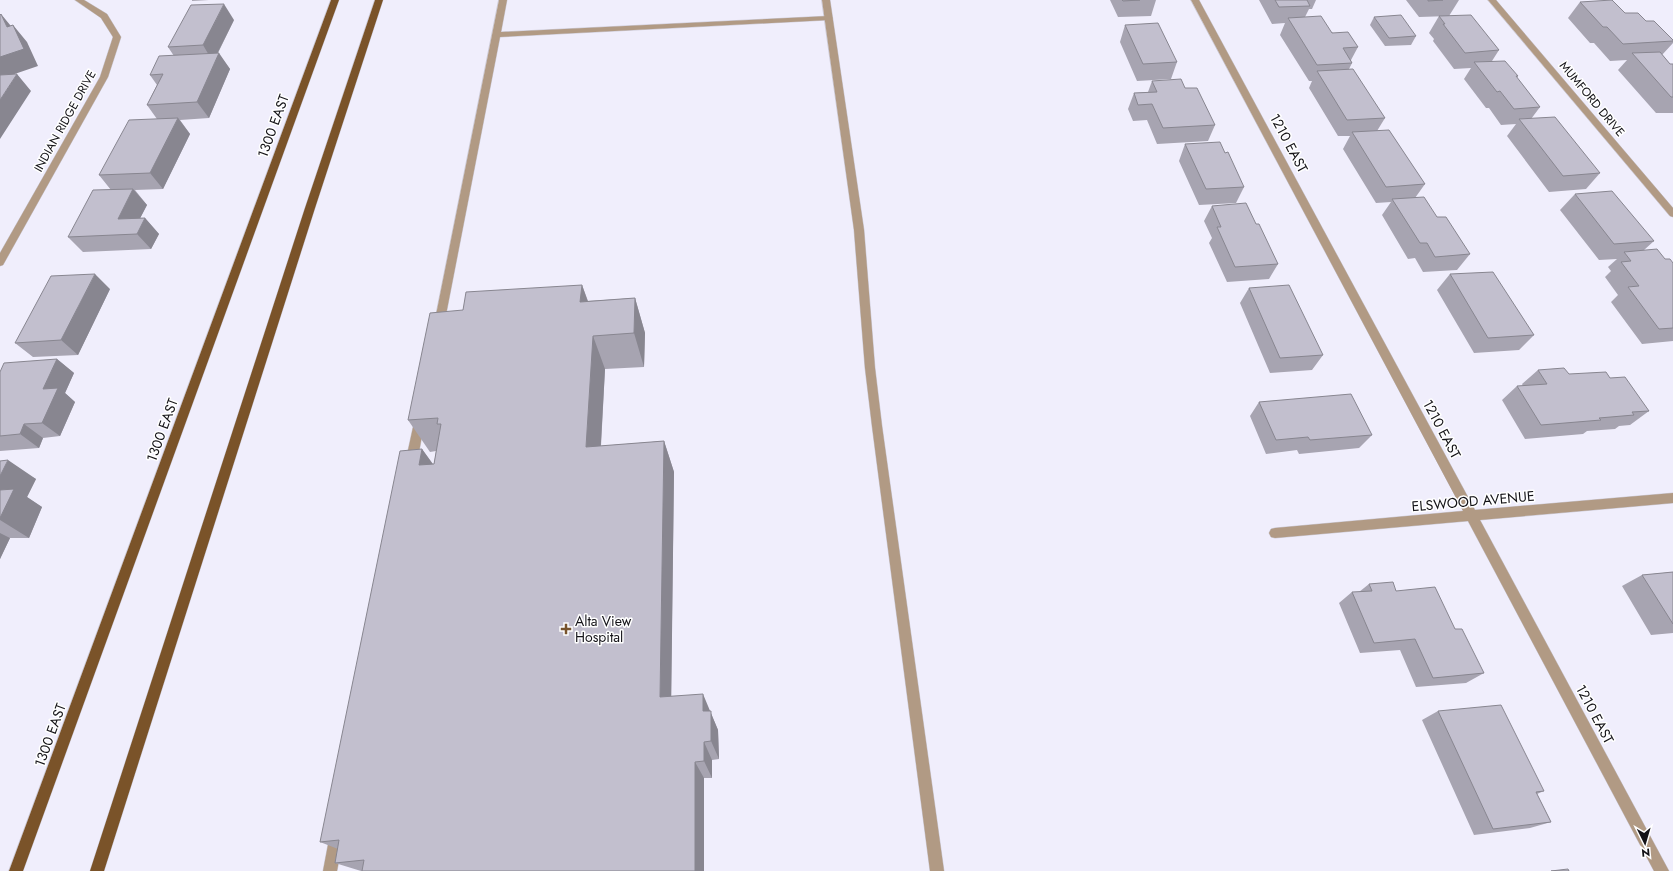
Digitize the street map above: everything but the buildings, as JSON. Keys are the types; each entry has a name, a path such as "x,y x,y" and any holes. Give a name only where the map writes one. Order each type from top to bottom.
{"main road":[{"name":"1300 EAST","path":"16,871 335,0"},
{"path":"97,871 310,208 380,0"}],"street":[{"name":"INDIAN RIDGE DRIVE","path":"0,262 104,77 117,37 104,16 79,0"},
{"path":"436,340 503,0"},
{"path":"826,0 859,230 870,368 936,871"},
{"name":"1210 EAST","path":"1195,0 1662,871"},
{"name":"MUMFORD DRIVE","path":"1492,0 1673,214"},
{"path":"496,35 829,18"},
{"path":"409,472 422,410"},
{"name":"ELSWOOD AVENUE","path":"1276,533 1673,498"},
{"path":"330,871 339,824"}],"place":[{"name":"Alta View Hospital","path":"566,629"}]}
